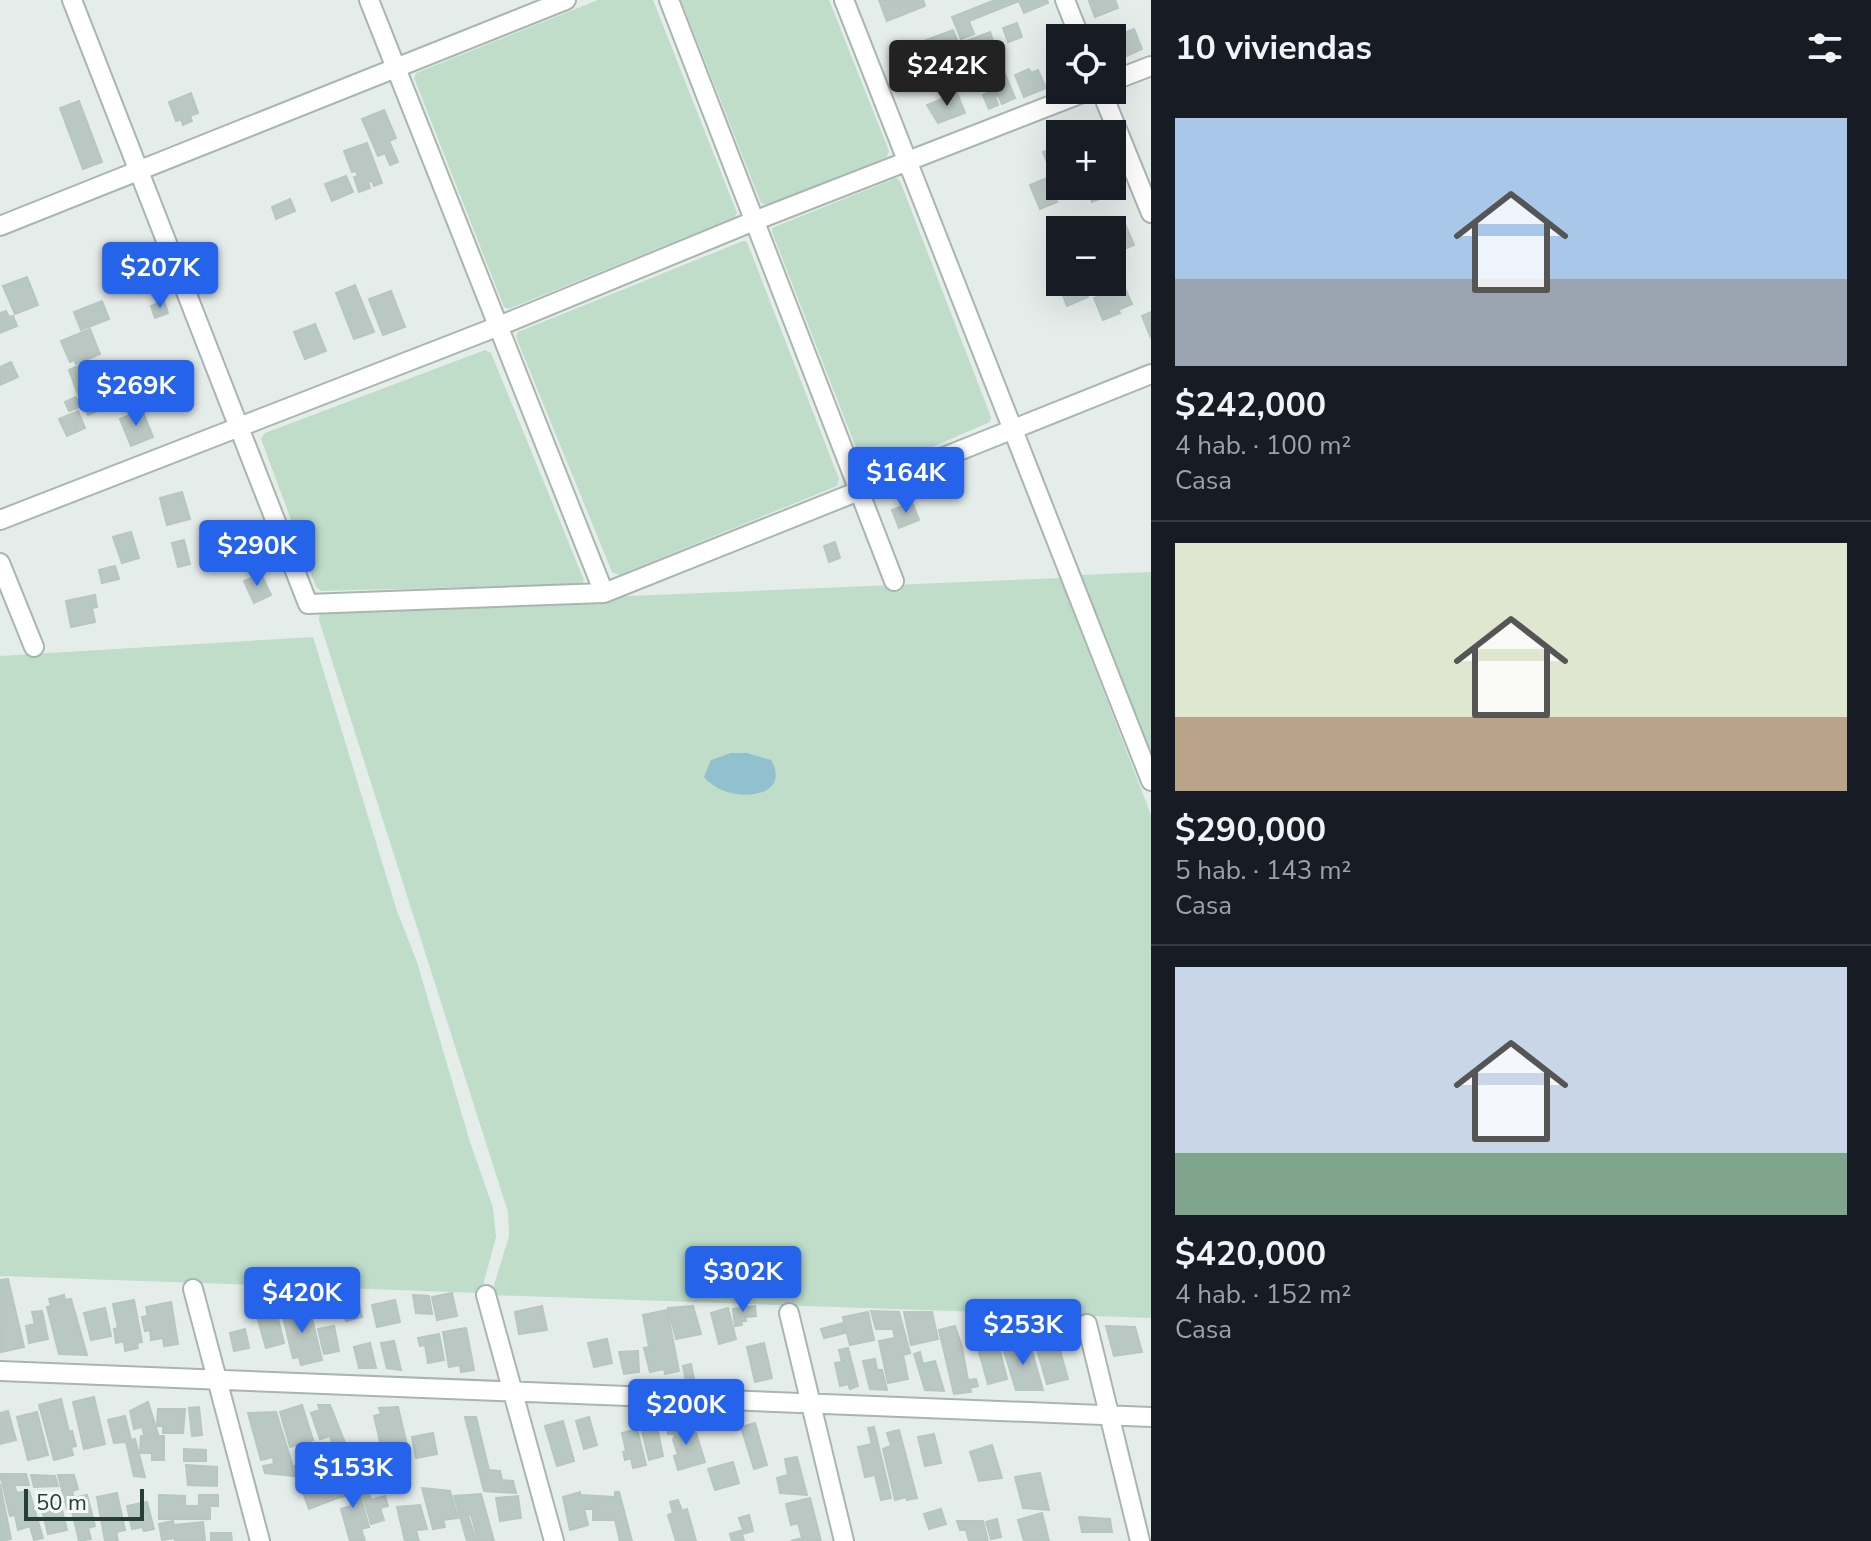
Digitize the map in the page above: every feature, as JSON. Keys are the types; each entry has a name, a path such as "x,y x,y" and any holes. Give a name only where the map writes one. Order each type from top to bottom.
{"street":[{"path":"72,0 308,604 604,593 1151,374"},
{"path":"369,0 604,593"},
{"path":"0,226 566,0"},
{"path":"669,0 894,581"},
{"path":"844,0 1151,781"},
{"path":"1065,0 1074,24"},
{"path":"1126,76 1151,66"},
{"path":"0,520 499,326 754,221 1053,104"},
{"path":"1107,104 1151,213"},
{"path":"0,563 34,647"},
{"path":"193,1289 260,1541"},
{"path":"486,1295 554,1541"},
{"path":"789,1313 844,1541"},
{"path":"1087,1324 1140,1541"},
{"path":"0,1371 1151,1417"}],"green space":[{"path":"598,0 653,0 737,213 735,217 509,309 504,307 414,78 416,73"},
{"path":"681,0 829,0 889,151 887,157 768,205 761,203"},
{"path":"896,178 900,181 991,417 990,422 869,474 865,471 772,228"},
{"path":"747,242 839,479 837,486 619,575 612,572 516,337 518,332"},
{"path":"485,350 491,353 584,580 582,584 321,591 316,587 261,439 265,433"},
{"path":"1151,572 1151,752 1081,575"},
{"path":"1060,578 1151,815 1151,1318 491,1295 509,1236 508,1212 319,620 320,609"},
{"path":"313,637 493,1208 496,1237 481,1293 0,1276 0,656"}],"water":[{"path":"731,753 747,753 771,760 776,773 774,783 766,790 742,795 715,786 704,777 711,760"}],"building":[{"path":"879,0 923,0 925,6 887,21"},
{"path":"995,0 1047,0 1048,3 1024,13 1019,1 969,21 974,34 961,39 952,17"},
{"path":"1115,0 1118,8 1095,17 1089,1"},
{"path":"1017,23 1022,37 1008,42 1003,28"},
{"path":"1134,29 1142,49 1126,56 1126,32"},
{"path":"953,30 963,55 951,60 945,46 926,54 921,42"},
{"path":"990,32 996,49 979,55 983,67 999,60 1015,98 1002,104 998,95 995,96 998,105 989,109 983,95 988,93 978,70 973,72 961,43"},
{"path":"954,62 957,70 944,75 946,82 929,89 923,73"},
{"path":"1029,69 1031,73 1038,70 1046,88 1024,97 1015,75"},
{"path":"191,93 198,113 190,116 192,121 183,125 181,119 176,121 169,102"},
{"path":"957,93 965,113 938,123 927,105"},
{"path":"79,101 102,162 83,169 60,108"},
{"path":"384,110 396,138 389,141 398,162 390,165 385,153 378,156 362,119"},
{"path":"367,143 382,183 374,186 372,181 368,182 370,188 359,192 354,177 358,176 356,171 352,172 344,151"},
{"path":"346,176 353,192 332,201 325,184"},
{"path":"1046,178 1046,200 1057,202 1040,209 1030,185"},
{"path":"290,199 295,211 276,219 272,207"},
{"path":"1126,226 1134,245 1126,248"},
{"path":"27,277 38,305 15,314 3,286"},
{"path":"355,285 374,332 354,339 336,293"},
{"path":"1126,290 1132,304 1103,320 1094,298 1126,296"},
{"path":"391,291 405,327 383,335 369,299"},
{"path":"1063,296 1088,296 1088,297 1067,306"},
{"path":"102,301 109,319 81,330 74,312"},
{"path":"164,301 168,313 155,318 151,306"},
{"path":"6,311 9,317 13,316 17,326 0,333 0,313"},
{"path":"1151,312 1151,338 1142,316"},
{"path":"315,324 326,351 305,359 294,332"},
{"path":"90,329 100,354 76,364 74,360 70,362 61,341"},
{"path":"11,362 18,377 0,385 0,367"},
{"path":"80,365 86,390 78,394 69,370"},
{"path":"157,367 164,386 158,388 155,379 137,386 133,376"},
{"path":"103,387 109,399 105,401 107,407 88,415 80,397"},
{"path":"76,397 80,407 69,411 65,402"},
{"path":"142,410 153,437 131,446 120,419"},
{"path":"78,411 85,428 67,436 59,419"},
{"path":"182,492 190,519 167,525 160,498"},
{"path":"912,502 919,520 899,528 892,510"},
{"path":"131,532 139,558 122,563 113,537"},
{"path":"184,540 190,564 178,567 172,543"},
{"path":"835,542 840,558 829,562 824,546"},
{"path":"115,566 119,579 102,583 99,570"},
{"path":"261,574 271,595 254,603 244,581"},
{"path":"95,595 97,607 92,608 95,622 71,627 66,601"},
{"path":"8,1279 24,1347 1,1352 0,1280"},
{"path":"288,1287 304,1287 304,1295 288,1295"},
{"path":"345,1289 347,1294 356,1291 362,1317 346,1321 339,1291"},
{"path":"452,1293 457,1316 437,1320 432,1297"},
{"path":"64,1295 65,1300 71,1299 87,1355 59,1354 47,1307 51,1306 49,1299"},
{"path":"413,1295 429,1296 432,1314 416,1313"},
{"path":"134,1300 142,1342 137,1343 138,1348 125,1351 124,1341 116,1343 114,1329 118,1328 113,1304"},
{"path":"395,1300 400,1322 377,1327 372,1305"},
{"path":"171,1302 178,1344 164,1346 163,1338 151,1340 150,1330 145,1331 142,1317 148,1316 146,1307"},
{"path":"309,1306 322,1360 301,1365 299,1357 293,1358 282,1313"},
{"path":"542,1306 547,1330 519,1334 515,1312"},
{"path":"693,1306 701,1334 676,1339 668,1308"},
{"path":"755,1306 756,1316 745,1317 742,1325 735,1326 733,1309"},
{"path":"105,1308 111,1336 91,1340 84,1313"},
{"path":"728,1308 736,1339 719,1344 711,1313"},
{"path":"667,1310 679,1371 665,1374 664,1369 650,1372 644,1348 649,1347 643,1315"},
{"path":"42,1311 48,1339 29,1343 26,1326 35,1324 32,1312"},
{"path":"871,1311 899,1312 910,1353 903,1355 908,1379 888,1383 879,1341 895,1338 893,1329 876,1329"},
{"path":"868,1312 874,1340 850,1345 843,1317"},
{"path":"904,1312 932,1312 938,1339 911,1345"},
{"path":"277,1315 284,1343 266,1348 258,1320"},
{"path":"843,1323 845,1333 824,1338 821,1329"},
{"path":"334,1326 339,1351 324,1354 318,1329"},
{"path":"955,1326 968,1380 976,1379 978,1386 970,1388 971,1392 954,1394 939,1330"},
{"path":"1106,1326 1135,1327 1142,1352 1114,1356"},
{"path":"466,1328 474,1370 461,1372 460,1365 449,1367 443,1332"},
{"path":"245,1329 249,1348 234,1351 230,1333"},
{"path":"439,1334 444,1360 428,1363 425,1345 420,1346 418,1338"},
{"path":"607,1339 612,1363 594,1367 588,1343"},
{"path":"1057,1340 1068,1379 1047,1384 1036,1346"},
{"path":"394,1341 401,1370 387,1368 381,1343"},
{"path":"1029,1341 1043,1390 1016,1390 1003,1348"},
{"path":"370,1343 376,1368 359,1368 354,1347"},
{"path":"764,1343 772,1378 755,1382 747,1347"},
{"path":"999,1347 1007,1379 988,1384 979,1352"},
{"path":"848,1348 858,1386 850,1389 848,1384 840,1386 835,1363 842,1362 839,1350"},
{"path":"638,1351 639,1372 624,1374 619,1352"},
{"path":"920,1352 923,1364 935,1361 944,1391 925,1390 914,1354"},
{"path":"875,1359 877,1370 882,1370 887,1390 870,1389 863,1361"},
{"path":"691,1364 694,1379 686,1381 683,1366"},
{"path":"94,1397 105,1444 84,1449 73,1402"},
{"path":"61,1399 69,1432 72,1431 76,1446 71,1447 73,1455 54,1460 39,1405"},
{"path":"148,1402 158,1434 144,1434 142,1427 134,1429 130,1411"},
{"path":"302,1405 313,1440 290,1447 280,1412"},
{"path":"318,1405 330,1405 347,1448 335,1452 330,1436 320,1439 311,1413 320,1410"},
{"path":"199,1407 202,1435 192,1436 189,1408"},
{"path":"398,1407 407,1445 382,1450 374,1416 381,1414 379,1408"},
{"path":"158,1409 185,1409 183,1433 163,1433 163,1426 157,1426"},
{"path":"8,1411 16,1440 0,1444 0,1413"},
{"path":"37,1412 48,1455 28,1460 17,1417"},
{"path":"276,1412 295,1476 265,1473 263,1466 274,1464 273,1457 261,1460 248,1413"},
{"path":"125,1416 145,1477 134,1476 126,1442 114,1443 108,1420"},
{"path":"465,1417 476,1417 489,1470 500,1471 502,1480 513,1481 516,1493 484,1491"},
{"path":"589,1417 597,1445 584,1449 576,1421"},
{"path":"563,1421 574,1461 557,1466 545,1426"},
{"path":"668,1423 683,1423 683,1437 696,1433 705,1462 678,1470 674,1456 678,1455 673,1440 675,1434 668,1434"},
{"path":"755,1423 767,1465 754,1469 741,1427"},
{"path":"657,1427 663,1456 649,1460 642,1431"},
{"path":"874,1427 891,1498 881,1500 875,1475 865,1477 858,1447 872,1444 868,1428"},
{"path":"637,1429 646,1465 633,1468 631,1458 625,1460 622,1433"},
{"path":"899,1430 917,1498 907,1500 906,1497 895,1500 883,1449 891,1446 887,1433"},
{"path":"433,1433 437,1454 416,1458 412,1437"},
{"path":"934,1434 941,1463 925,1466 918,1437"},
{"path":"141,1436 164,1436 164,1460 152,1460 152,1453 140,1453"},
{"path":"992,1445 1002,1478 979,1481 970,1452"},
{"path":"184,1449 206,1450 206,1461 184,1461"},
{"path":"369,1454 373,1469 358,1473 354,1458"},
{"path":"797,1457 807,1495 780,1493 777,1478 788,1475 785,1459"},
{"path":"733,1462 739,1483 715,1490 708,1469"},
{"path":"186,1465 217,1467 217,1486 188,1485"},
{"path":"294,1466 324,1468 327,1479 298,1476"},
{"path":"1040,1473 1049,1510 1023,1508 1015,1477"},
{"path":"0,1474 26,1474 29,1485 14,1485 17,1493 29,1491 43,1538 34,1540 30,1526 18,1530 15,1515 10,1516"},
{"path":"31,1475 55,1476 58,1486 34,1487"},
{"path":"58,1475 74,1475 78,1489 72,1491 74,1498 87,1495 95,1526 88,1528 91,1539 79,1541 71,1507 67,1509"},
{"path":"298,1479 327,1479 335,1499 309,1509"},
{"path":"332,1481 357,1482 369,1527 361,1529 365,1541 350,1541 341,1509 351,1506 349,1495 337,1498"},
{"path":"0,1484 11,1539 2,1541 0,1541"},
{"path":"422,1488 450,1491 458,1518 443,1520 445,1527 433,1529"},
{"path":"580,1492 580,1495 615,1497 615,1492 619,1492 632,1541 620,1541 615,1520 593,1520 593,1509 584,1509 588,1525 570,1530 563,1497"},
{"path":"117,1493 125,1530 116,1532 118,1541 105,1541 97,1497"},
{"path":"369,1493 371,1500 385,1496 388,1506 380,1508 384,1520 371,1524 363,1495"},
{"path":"481,1494 494,1541 478,1541 471,1514 468,1515 476,1541 467,1541 454,1496"},
{"path":"159,1495 185,1496 185,1506 199,1506 199,1495 218,1495 218,1506 210,1506 210,1519 159,1519"},
{"path":"518,1496 521,1518 500,1521 496,1498"},
{"path":"810,1498 821,1541 791,1541 802,1538 798,1523 791,1525 786,1504"},
{"path":"678,1500 682,1511 687,1509 696,1541 676,1541 668,1515 673,1513 670,1502"},
{"path":"60,1502 67,1530 48,1534 41,1506"},
{"path":"147,1502 154,1529 132,1529 127,1506"},
{"path":"420,1505 427,1529 416,1530 419,1541 405,1541 397,1507"},
{"path":"941,1509 946,1524 929,1529 924,1514"},
{"path":"1042,1513 1049,1541 1024,1541 1018,1520"},
{"path":"749,1515 753,1531 742,1534 744,1541 732,1541 730,1534 743,1530 739,1518"},
{"path":"1079,1517 1110,1519 1112,1532 1082,1532"},
{"path":"997,1519 1001,1537 991,1539 986,1522"},
{"path":"173,1521 174,1525 203,1522 205,1541 162,1540 159,1524"},
{"path":"957,1521 983,1521 988,1541 969,1541 966,1530 960,1530"},
{"path":"211,1533 231,1533 232,1541 211,1541"}]}
